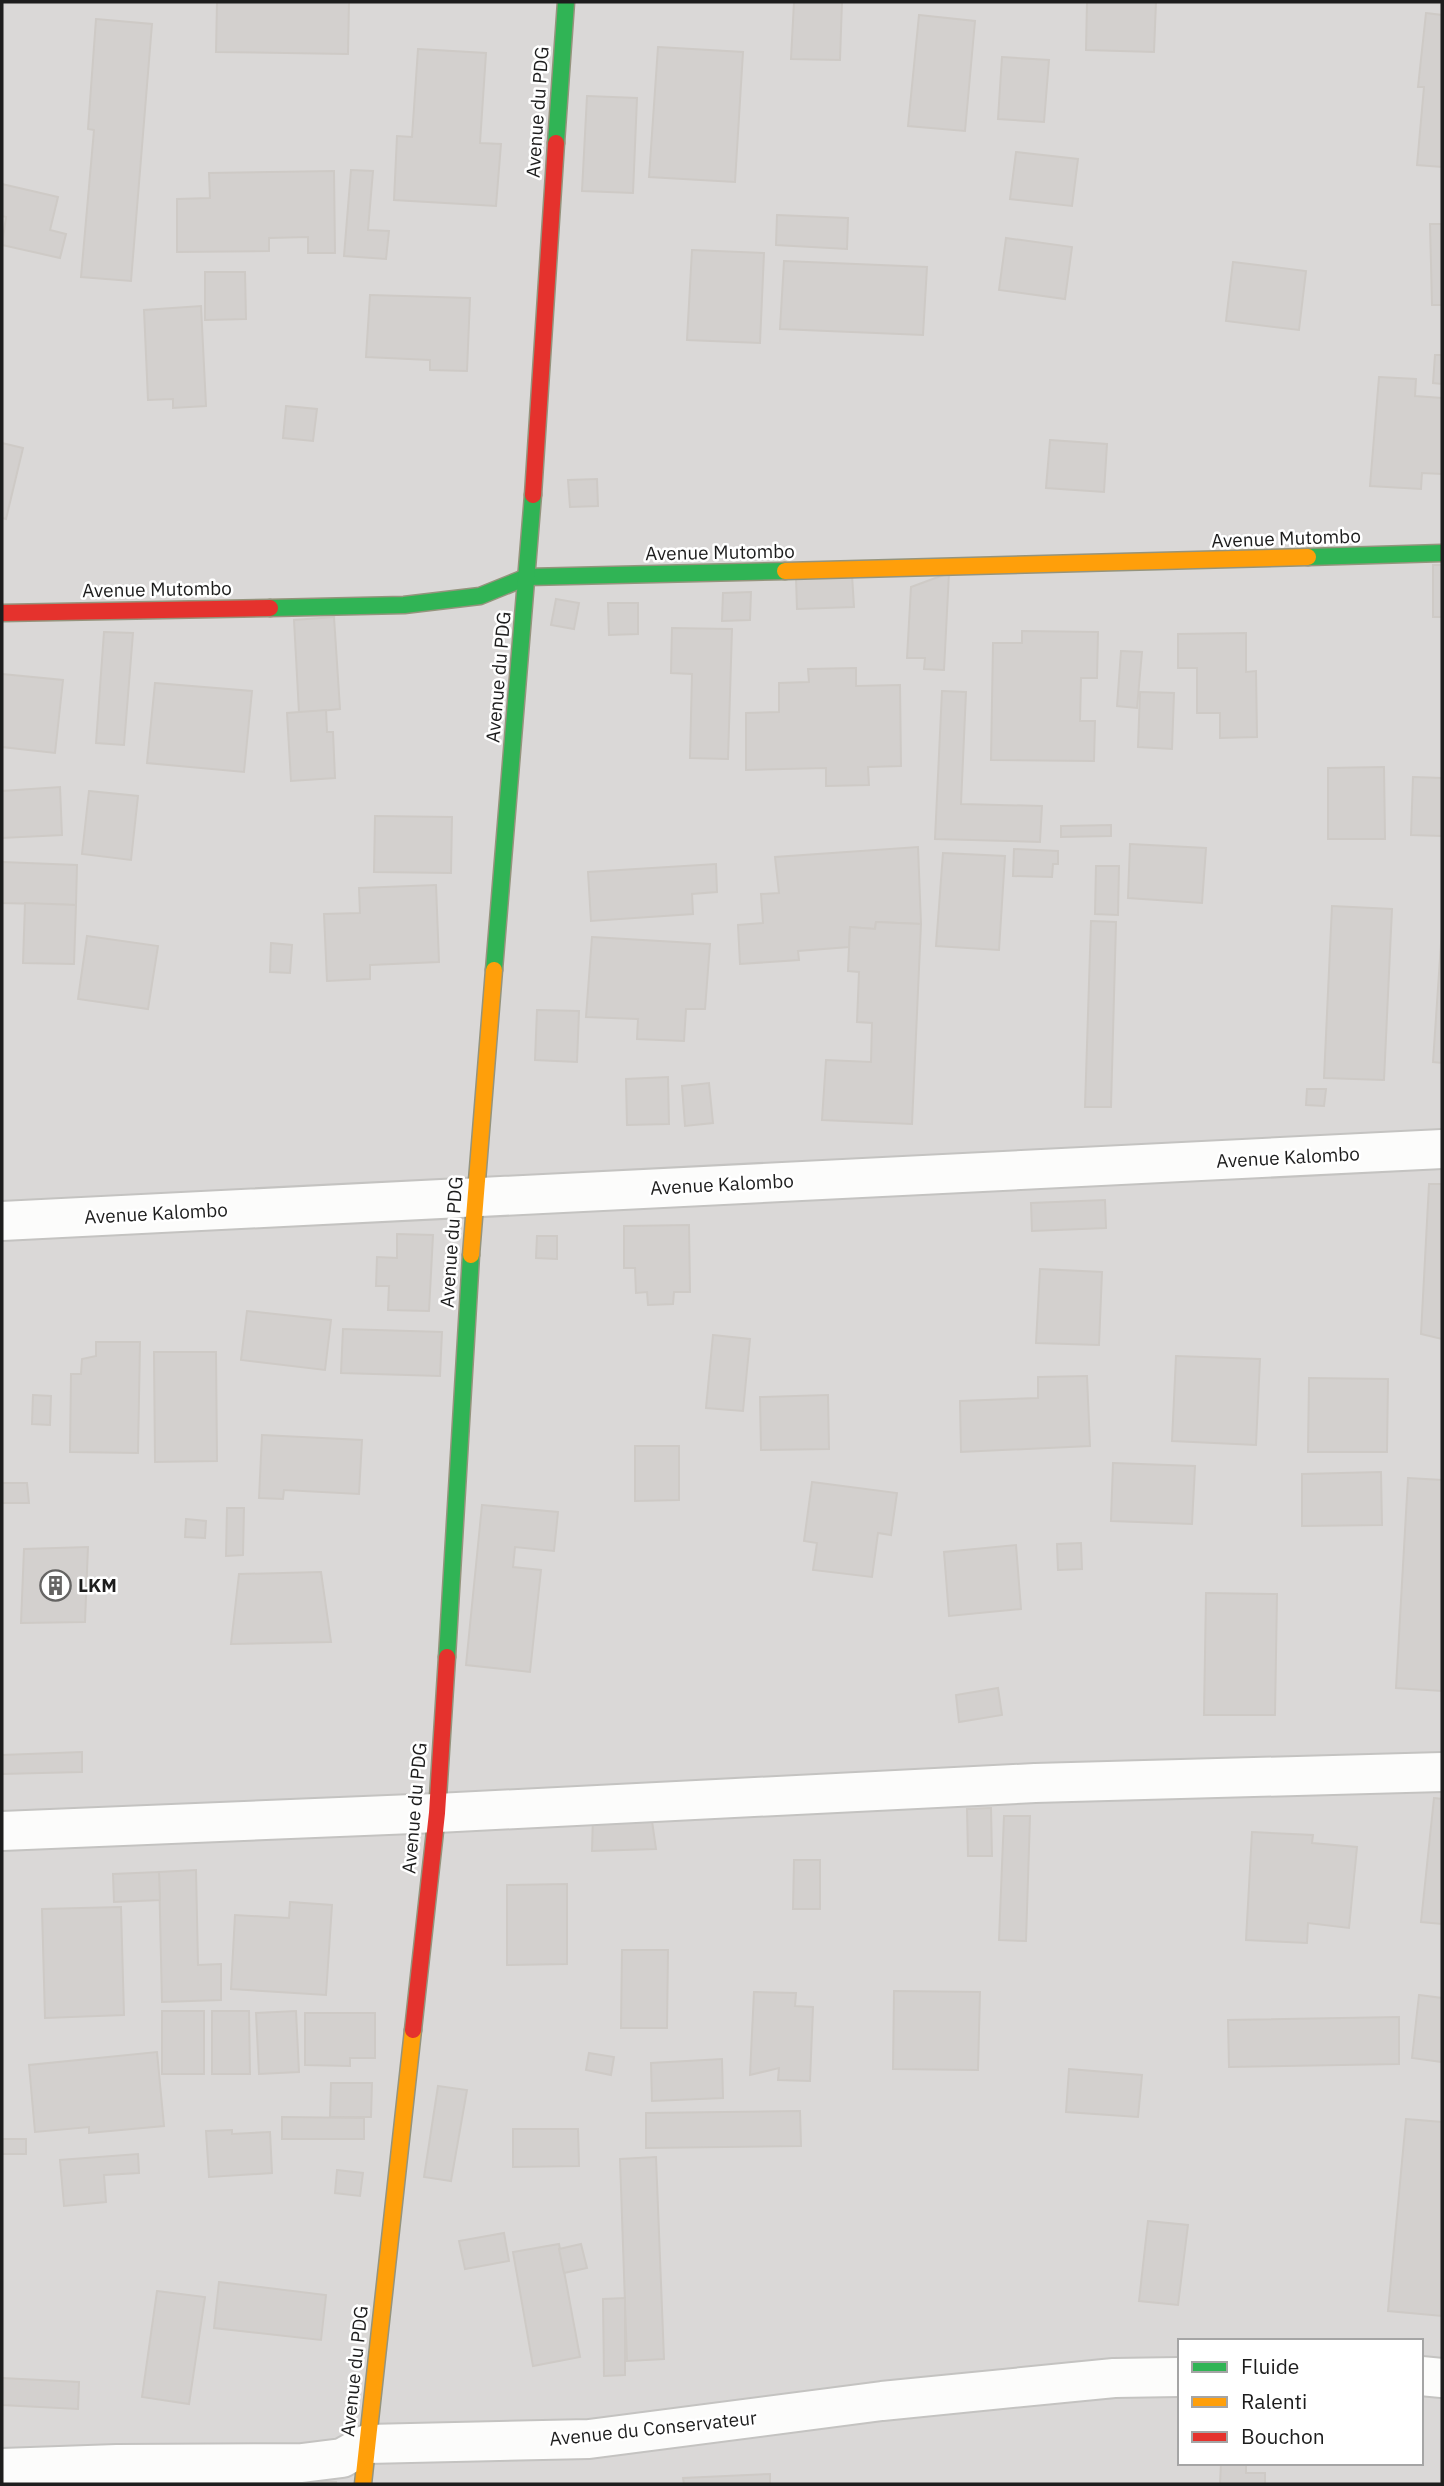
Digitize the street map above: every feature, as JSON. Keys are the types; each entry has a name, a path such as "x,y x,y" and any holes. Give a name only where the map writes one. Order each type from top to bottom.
{"street":[{"name":"Avenue du PDG","path":"363,2484 437,1813 475,1196 527,577 566,2"},
{"name":"Avenue Mutombo","path":"2,613 404,605 480,596 527,577 1442,554"},
{"name":"Avenue Kalombo","path":"2,1222 1442,1149"},
{"path":"2,1831 437,1813 1035,1783 1442,1772"},
{"path":"1423,2376 1442,2378"},
{"name":"Avenue du Conservateur","path":"2,2469 117,2464 302,2463 342,2458 367,2444 589,2439 882,2401 1114,2378 1178,2377"}],"shaded area":[{"path":"2,2 1442,2 1442,2484 2,2484"}],"building":[{"path":"217,2 349,2 348,54 216,52"},
{"path":"794,2 842,2 840,60 791,59"},
{"path":"1087,2 1156,2 1154,52 1086,50"},
{"path":"1426,13 1442,15 1442,167 1417,165 1424,87 1418,87"},
{"path":"919,15 975,21 965,131 908,126"},
{"path":"96,19 152,24 131,281 81,277 94,130 88,129"},
{"path":"658,47 743,52 735,182 649,177"},
{"path":"418,49 486,53 480,143 501,144 496,206 394,200 397,136 412,137"},
{"path":"1002,57 1049,60 1044,122 998,119"},
{"path":"587,96 637,98 633,193 582,191"},
{"path":"1016,152 1078,159 1072,206 1010,199"},
{"path":"351,170 373,171 368,230 389,231 386,259 344,256"},
{"path":"334,171 335,253 308,253 308,237 269,238 269,251 177,252 177,199 210,198 209,173"},
{"path":"2,184 58,197 50,230 66,234 60,258 2,245 6,217 2,216"},
{"path":"777,215 848,218 847,249 776,245"},
{"path":"1430,224 1442,224 1442,305 1432,305"},
{"path":"1006,238 1072,247 1065,299 999,290"},
{"path":"692,250 764,253 760,343 687,340"},
{"path":"784,261 927,267 923,335 780,329"},
{"path":"1233,262 1306,271 1299,330 1226,321"},
{"path":"205,272 245,272 246,319 205,320"},
{"path":"370,295 470,298 467,371 430,370 430,360 366,357"},
{"path":"201,306 206,406 173,408 173,399 148,400 144,310"},
{"path":"1435,355 1442,355 1442,384 1433,383"},
{"path":"1379,377 1416,379 1415,396 1442,398 1442,474 1422,473 1421,489 1370,486"},
{"path":"286,406 317,409 313,441 283,438"},
{"path":"1050,440 1107,444 1104,492 1046,488"},
{"path":"2,443 23,448 6,519 2,518"},
{"path":"597,479 598,506 570,507 568,480"},
{"path":"1433,565 1442,565 1442,617 1433,617"},
{"path":"949,573 944,670 924,669 925,658 907,658 911,587"},
{"path":"852,575 854,607 797,609 796,578"},
{"path":"751,592 750,620 722,621 723,593"},
{"path":"556,599 579,603 574,629 551,625"},
{"path":"608,603 638,603 638,634 609,635"},
{"path":"334,617 340,709 299,713 294,620"},
{"path":"672,628 732,629 728,759 690,758 692,674 671,673"},
{"path":"1022,631 1098,632 1097,678 1081,678 1080,721 1095,721 1094,761 991,760 993,643 1022,643"},
{"path":"104,632 133,633 124,745 96,743"},
{"path":"1246,633 1246,672 1256,671 1257,737 1220,738 1220,713 1197,713 1197,668 1178,668 1178,634"},
{"path":"1121,651 1142,652 1137,708 1117,706"},
{"path":"856,668 856,686 900,685 901,766 868,767 869,785 826,786 826,768 746,770 746,713 779,712 779,683 809,682 808,669"},
{"path":"2,674 63,680 55,753 2,747"},
{"path":"155,683 252,691 244,772 147,763"},
{"path":"942,691 966,692 961,804 1042,806 1040,842 935,839"},
{"path":"1140,692 1174,693 1172,749 1138,747"},
{"path":"326,710 327,732 333,732 335,778 291,781 287,713"},
{"path":"1384,767 1385,839 1328,839 1328,768"},
{"path":"1413,777 1442,778 1442,836 1411,835"},
{"path":"60,787 62,835 2,838 2,791"},
{"path":"89,791 138,796 131,860 82,854"},
{"path":"375,816 452,817 451,873 374,872"},
{"path":"1111,825 1111,836 1061,837 1061,826"},
{"path":"1130,844 1206,848 1202,903 1128,898"},
{"path":"918,847 921,924 876,922 875,929 850,927 849,947 798,951 799,960 740,964 738,925 763,923 761,894 779,893 775,857"},
{"path":"1014,849 1058,851 1058,864 1053,864 1052,877 1013,876"},
{"path":"943,853 1005,856 999,950 936,946"},
{"path":"2,862 77,865 76,905 2,903"},
{"path":"716,864 717,892 692,894 693,914 591,921 588,872"},
{"path":"1096,866 1119,866 1118,915 1095,914"},
{"path":"436,885 439,962 370,965 370,979 327,981 324,914 360,913 359,888"},
{"path":"25,903 76,905 74,964 23,963"},
{"path":"1332,906 1392,909 1384,1080 1324,1078"},
{"path":"1091,921 1116,922 1111,1107 1085,1107"},
{"path":"876,922 921,924 912,1124 822,1120 826,1060 871,1062 872,1023 857,1022 859,972 848,971 850,927 875,929"},
{"path":"1442,929 1442,1063 1433,1062"},
{"path":"87,936 158,946 148,1009 78,999"},
{"path":"592,937 710,944 705,1009 686,1009 684,1041 637,1039 638,1019 586,1017"},
{"path":"271,943 292,945 290,973 270,972"},
{"path":"537,1010 579,1011 577,1062 535,1060"},
{"path":"668,1077 669,1124 627,1125 626,1079"},
{"path":"709,1083 713,1123 685,1126 682,1086"},
{"path":"1307,1089 1326,1089 1324,1106 1306,1105"},
{"path":"1429,1184 1442,1184 1442,1339 1421,1334"},
{"path":"1105,1200 1106,1228 1032,1231 1031,1203"},
{"path":"689,1225 690,1292 674,1292 673,1304 648,1305 647,1292 636,1293 635,1268 624,1268 624,1226"},
{"path":"397,1234 433,1235 429,1311 388,1310 389,1286 376,1286 377,1257 397,1258"},
{"path":"537,1236 557,1236 557,1259 536,1258"},
{"path":"1040,1269 1102,1272 1099,1345 1036,1343"},
{"path":"247,1311 331,1320 325,1370 241,1360"},
{"path":"343,1329 442,1332 440,1376 341,1373"},
{"path":"713,1335 750,1339 743,1411 706,1408"},
{"path":"96,1342 140,1342 138,1453 70,1452 71,1374 81,1374 82,1359 96,1356"},
{"path":"154,1352 216,1352 217,1461 155,1462"},
{"path":"1176,1356 1260,1359 1256,1445 1172,1441"},
{"path":"1087,1376 1090,1446 961,1452 960,1401 1038,1398 1038,1377"},
{"path":"1309,1378 1388,1379 1387,1452 1308,1452"},
{"path":"33,1395 51,1396 50,1425 32,1424"},
{"path":"828,1395 829,1449 761,1450 760,1397"},
{"path":"262,1435 362,1440 359,1494 284,1490 283,1499 259,1498"},
{"path":"635,1446 679,1446 679,1500 635,1501"},
{"path":"1113,1463 1195,1466 1192,1524 1111,1521"},
{"path":"1381,1472 1382,1525 1302,1526 1302,1474"},
{"path":"1408,1478 1442,1480 1442,1691 1396,1688"},
{"path":"812,1482 897,1493 891,1535 878,1533 872,1577 813,1570 817,1543 804,1541"},
{"path":"2,1483 27,1483 29,1503 2,1503"},
{"path":"482,1505 558,1512 554,1551 515,1547 513,1567 541,1570 530,1672 466,1665"},
{"path":"227,1508 244,1508 243,1555 226,1556"},
{"path":"186,1519 206,1521 205,1538 185,1537"},
{"path":"1081,1543 1082,1569 1058,1570 1057,1544"},
{"path":"1016,1545 1021,1609 949,1616 944,1552"},
{"name":"LKM","path":"88,1547 85,1622 21,1623 24,1549"},
{"path":"321,1572 331,1642 231,1644 239,1574"},
{"path":"1206,1593 1277,1594 1275,1715 1204,1715"},
{"path":"998,1688 1002,1715 959,1722 956,1695"},
{"path":"82,1752 82,1772 2,1774 2,1755"},
{"path":"1434,1798 1442,1799 1442,1924 1421,1922"},
{"path":"991,1808 992,1856 968,1856 967,1809"},
{"path":"593,1816 652,1821 656,1849 592,1851"},
{"path":"1004,1816 1030,1816 1026,1941 999,1940"},
{"path":"1252,1832 1313,1835 1312,1843 1357,1847 1349,1928 1308,1923 1307,1943 1246,1940"},
{"path":"794,1860 820,1860 820,1909 793,1909"},
{"path":"196,1870 198,1965 221,1964 221,2000 162,2002 159,1872"},
{"path":"159,1872 160,1900 114,1902 113,1874"},
{"path":"567,1884 567,1964 507,1965 507,1885"},
{"path":"290,1902 332,1905 326,1995 231,1989 235,1915 289,1918"},
{"path":"121,1907 124,2015 45,2018 42,1909"},
{"path":"622,1950 668,1950 667,2028 621,2028"},
{"path":"894,1991 980,1992 978,2070 893,2069"},
{"path":"754,1992 796,1993 795,2006 813,2007 810,2081 778,2080 779,2068 750,2075"},
{"path":"1419,1995 1442,1998 1442,2062 1412,2058"},
{"path":"162,2011 204,2011 204,2074 162,2074"},
{"path":"212,2011 249,2011 250,2074 212,2074"},
{"path":"296,2011 299,2072 259,2074 256,2013"},
{"path":"305,2013 375,2013 375,2058 350,2058 350,2066 305,2065"},
{"path":"1399,2017 1399,2064 1229,2067 1228,2020"},
{"path":"157,2052 164,2126 89,2133 89,2127 35,2132 29,2065"},
{"path":"589,2053 614,2057 611,2075 586,2070"},
{"path":"722,2059 723,2098 652,2101 651,2063"},
{"path":"1069,2069 1142,2075 1138,2117 1066,2112"},
{"path":"331,2083 372,2083 371,2117 330,2117"},
{"path":"438,2086 467,2090 451,2181 424,2177"},
{"path":"800,2111 801,2146 646,2148 646,2113"},
{"path":"282,2117 364,2118 364,2139 282,2139"},
{"path":"1406,2119 1442,2122 1442,2316 1388,2311"},
{"path":"513,2129 578,2129 579,2166 513,2167"},
{"path":"232,2130 232,2134 270,2132 272,2173 209,2177 206,2131"},
{"path":"2,2139 26,2139 26,2154 2,2154"},
{"path":"138,2154 139,2173 104,2175 106,2202 64,2206 60,2160"},
{"path":"656,2157 664,2359 627,2361 620,2159"},
{"path":"337,2170 363,2173 360,2196 335,2193"},
{"path":"1148,2221 1188,2225 1178,2305 1139,2301"},
{"path":"504,2233 509,2261 465,2269 459,2241"},
{"path":"559,2244 580,2357 533,2366 513,2252"},
{"path":"581,2244 587,2268 564,2273 559,2249"},
{"path":"219,2282 326,2295 321,2340 214,2328"},
{"path":"157,2291 205,2297 189,2404 142,2397"},
{"path":"625,2298 625,2375 604,2376 603,2299"},
{"path":"2,2378 79,2382 78,2409 2,2405"},
{"path":"1221,2465 1246,2465 1246,2473 1265,2473 1265,2484 1220,2484"},
{"path":"770,2474 770,2484 684,2484 683,2478"},
{"path":"139,2477 336,2482 336,2484 123,2484"}],"traffic: fast":[{"path":"556,143 566,2"},
{"path":"494,970 533,495"},
{"path":"1308,557 1442,553"},
{"path":"270,608 404,605 480,596 527,577 785,571"},
{"path":"447,1657 471,1255"}],"traffic: slow":[{"path":"785,571 1308,557"},
{"path":"471,1255 494,970"},
{"path":"363,2484 413,2030"}],"traffic: jam":[{"path":"533,495 556,143"},
{"path":"2,613 270,608"},
{"path":"413,2030 437,1813 447,1657"}],"place":[{"name":"LKM","path":"55,1585"}]}
